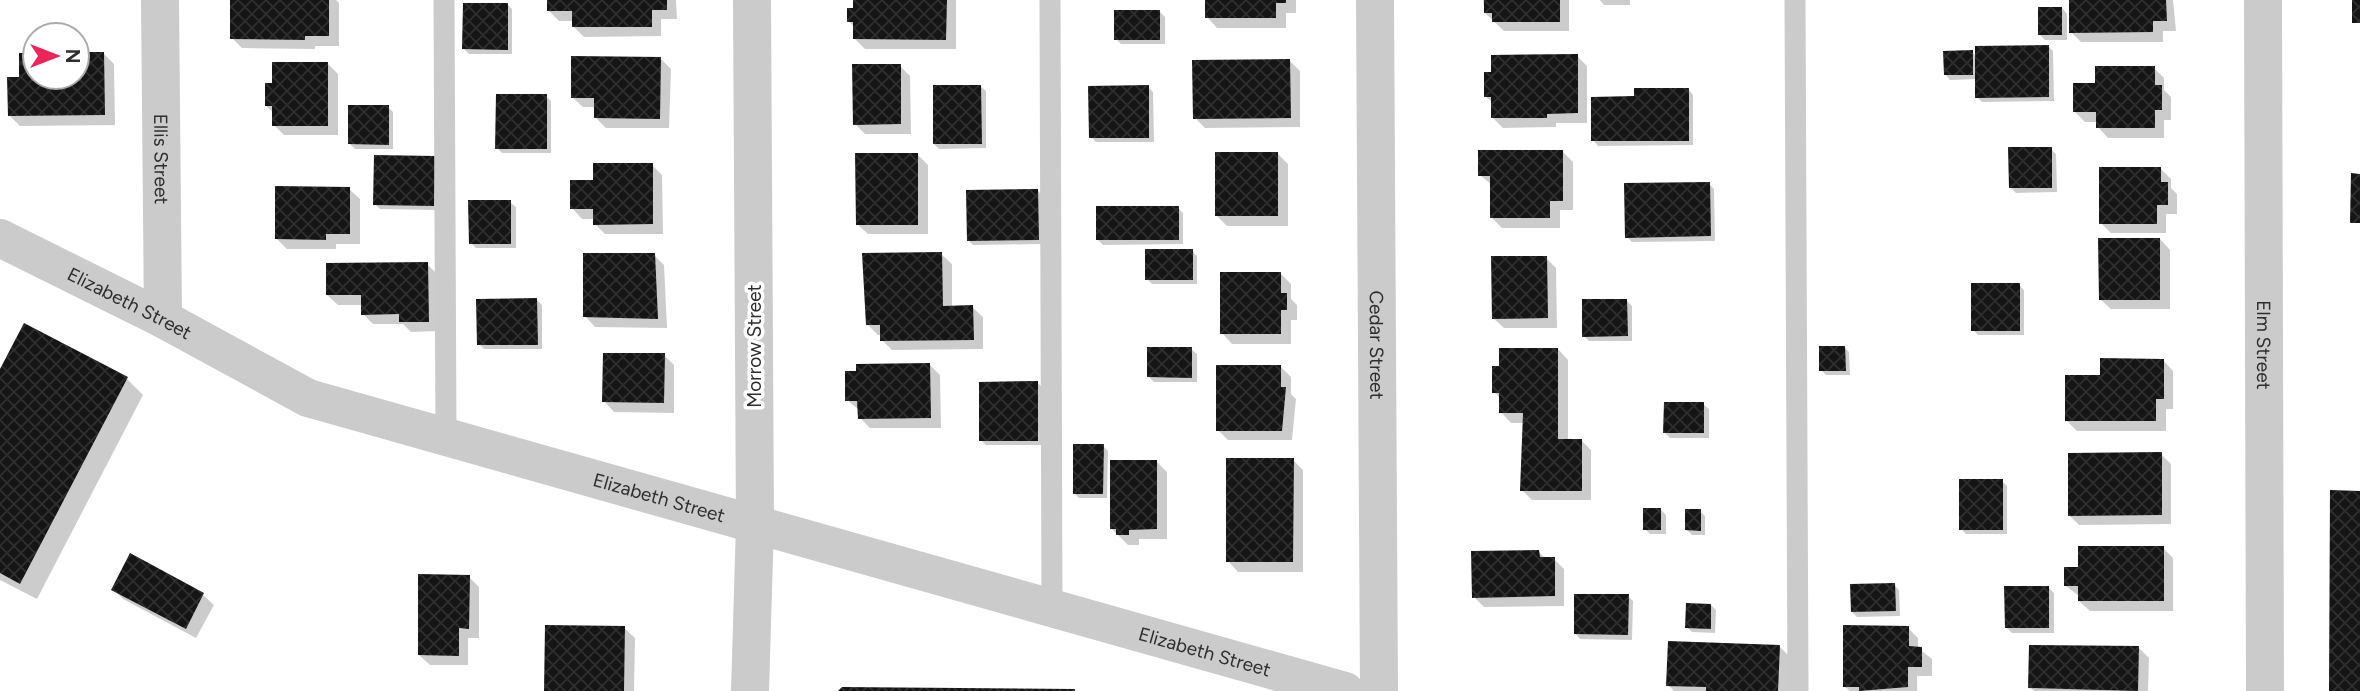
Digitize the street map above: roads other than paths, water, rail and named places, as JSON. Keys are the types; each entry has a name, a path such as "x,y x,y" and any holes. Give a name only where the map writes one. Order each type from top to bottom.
{"street":[{"name":"Ellis Street","path":"160,0 163,319"},
{"name":"Morrow Street","path":"750,691 755,524 752,0"},
{"name":"Cedar Street","path":"1375,0 1379,691"},
{"name":"Elm Street","path":"2263,0 2265,691"},
{"name":"Elizabeth Street","path":"0,238 163,319 308,398 1345,691"}],"lane":[{"path":"444,0 446,437"},
{"path":"1050,0 1052,608"},
{"path":"1795,0 1798,691"}]}
